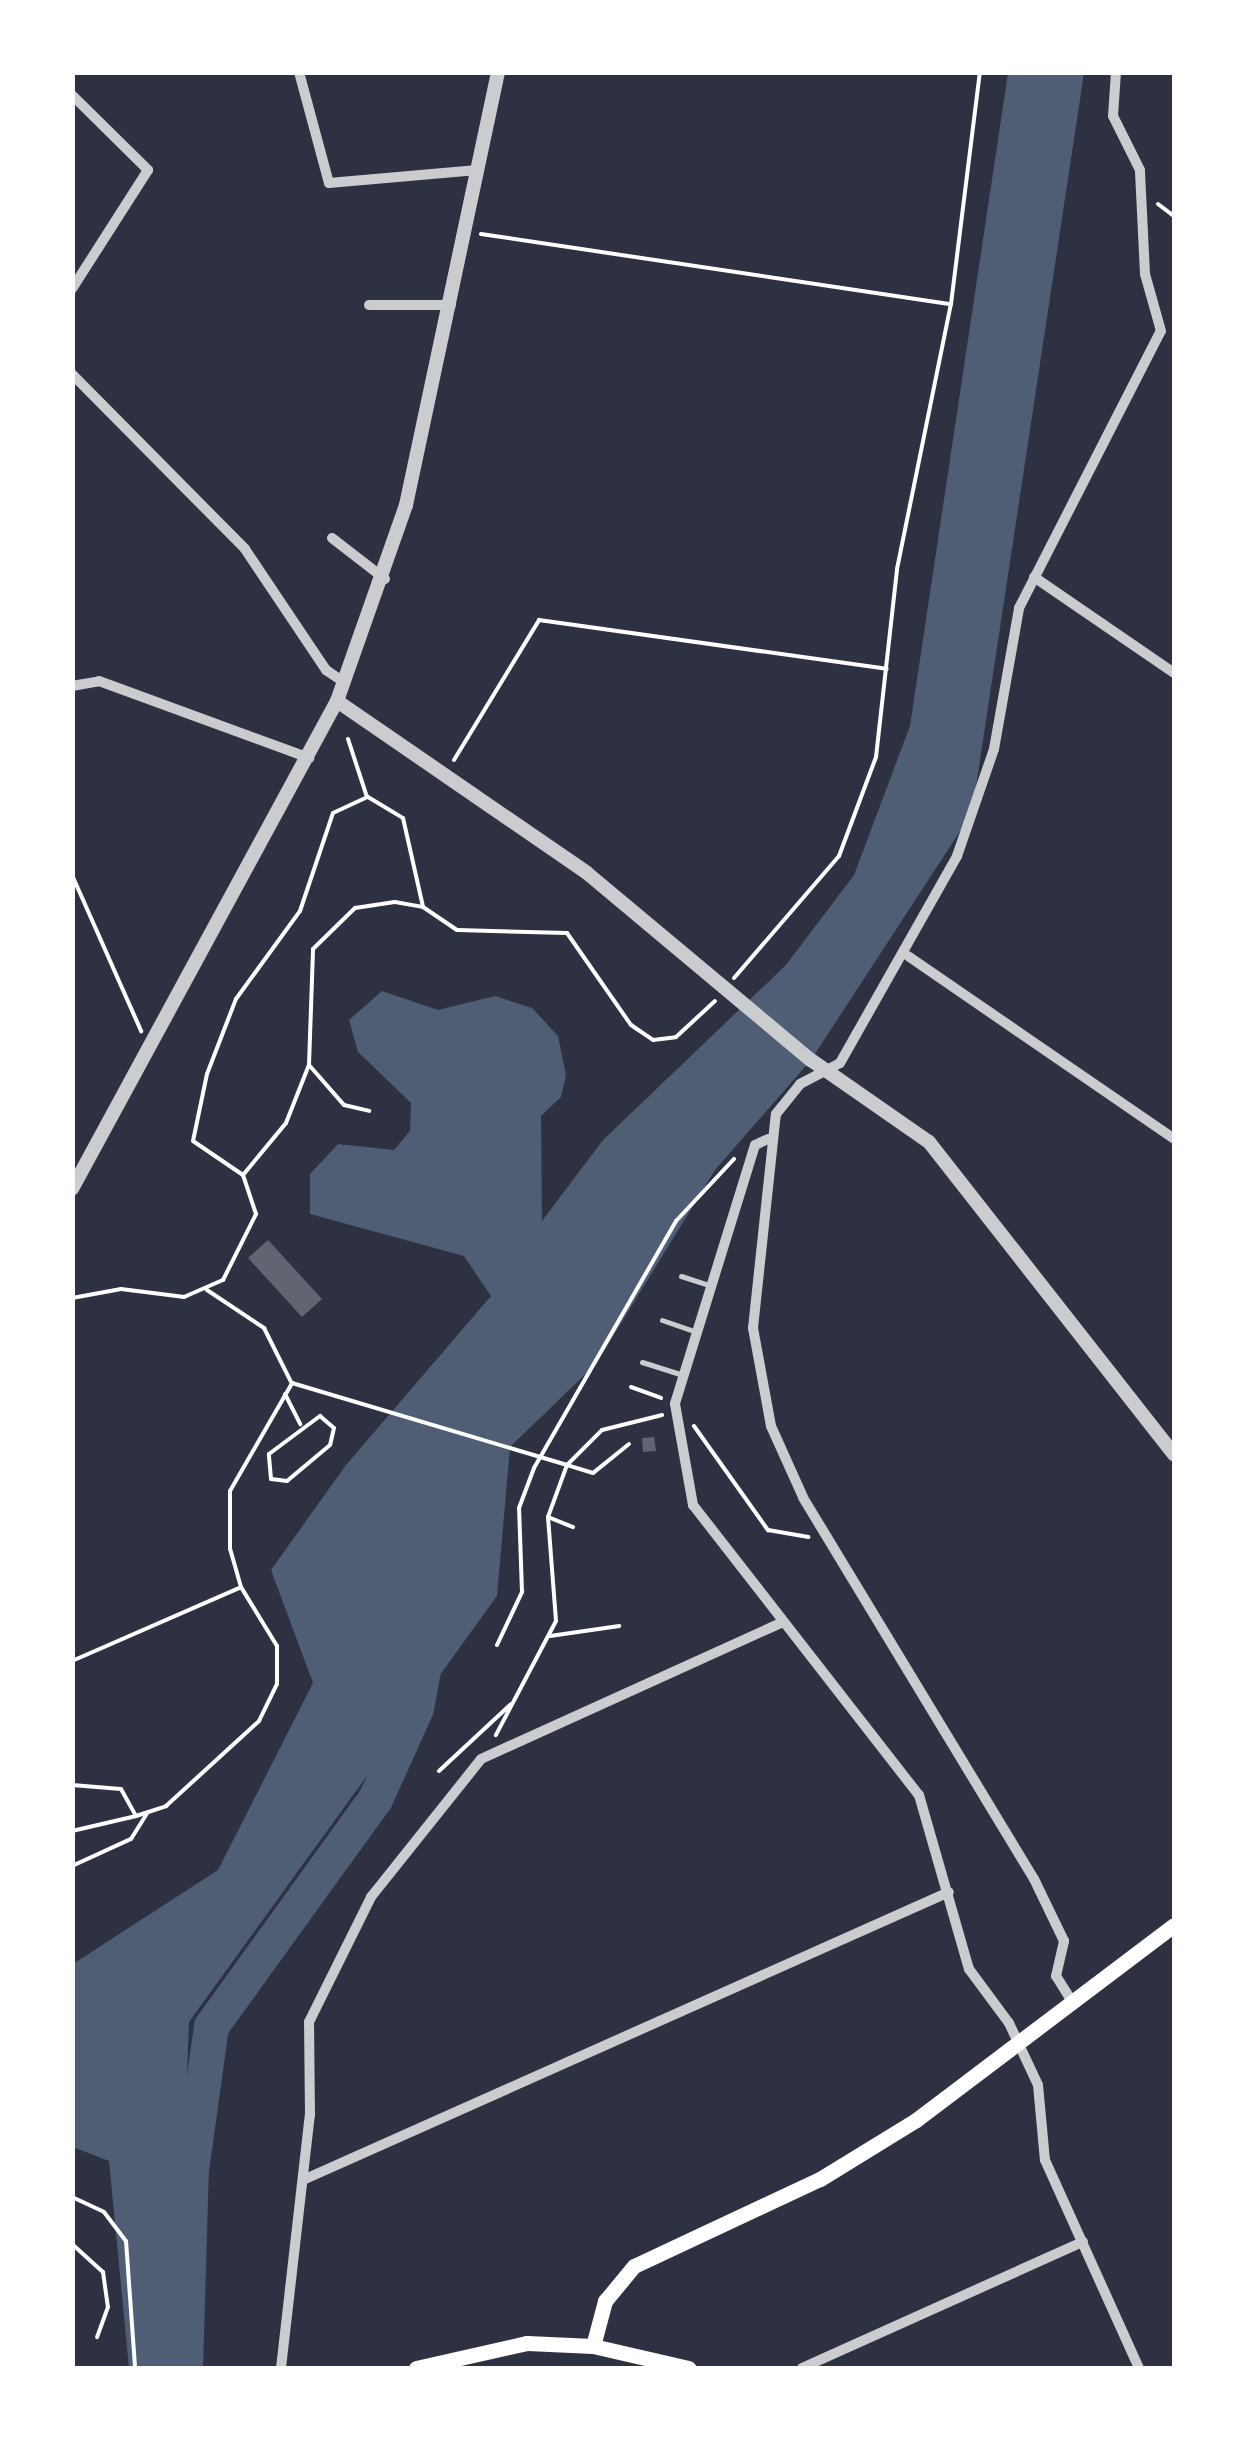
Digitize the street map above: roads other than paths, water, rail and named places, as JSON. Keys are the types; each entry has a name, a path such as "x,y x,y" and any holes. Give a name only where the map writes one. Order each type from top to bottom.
{"main road":[{"path":"592,2346 604,2300 634,2266 820,2178 1018,2045 1174,1925"},
{"path":"416,2368 527,2343 592,2346 688,2368"}],"street":[{"path":"299,72 329,183 477,170"},
{"path":"72,1190 154,1048 338,701 386,579 450,305 498,72"},
{"path":"1116,72 1113,116 1144,199 1146,274 1161,331 1018,608 982,786 908,956 826,1071 800,1084 768,1138 755,1146 675,1404 694,1505 919,1796 950,1892 969,1969 1018,2045 1038,2085 1045,2160 1139,2368"},
{"path":"72,95 148,170 72,289"},
{"path":"369,306 450,305"},
{"path":"72,374 244,549 326,670 345,683"},
{"path":"332,538 386,579"},
{"path":"1034,577 1174,673"},
{"path":"72,686 99,681 308,758"},
{"path":"338,701 448,770 961,1175 1173,1448"},
{"path":"908,956 1174,1138"},
{"path":"768,1138 770,1222 753,1328 771,1426 850,1586 1034,1880 1064,1941 1056,1976 1073,2003"},
{"path":"281,2368 302,2180 309,2022 336,1957 425,1822 486,1756 783,1622"},
{"path":"302,2180 950,1892"},
{"path":"802,2368 1084,2242"}],"lane":[{"path":"681,1276 711,1286"},
{"path":"662,1320 697,1332"},
{"path":"642,1362 683,1375"}],"water":[{"path":"1008,73 1084,73 972,813 811,1060 715,1170 596,1364 510,1447 497,1596 189,2022 176,2368 129,2368 109,2161 73,2147 73,1964 218,1870 313,1683 271,1570 346,1465 491,1296 464,1256 310,1214 310,1174 338,1144 394,1150 410,1131 411,1103 358,1052 349,1020 382,991 438,1010 495,996 532,1008 558,1036 566,1075 561,1097 541,1116 542,1221 603,1140 786,965 854,875 910,726"}],"waterway":[{"path":"185,2368 191,2170 211,2026 375,1799 416,1708 424,1665"}]}
